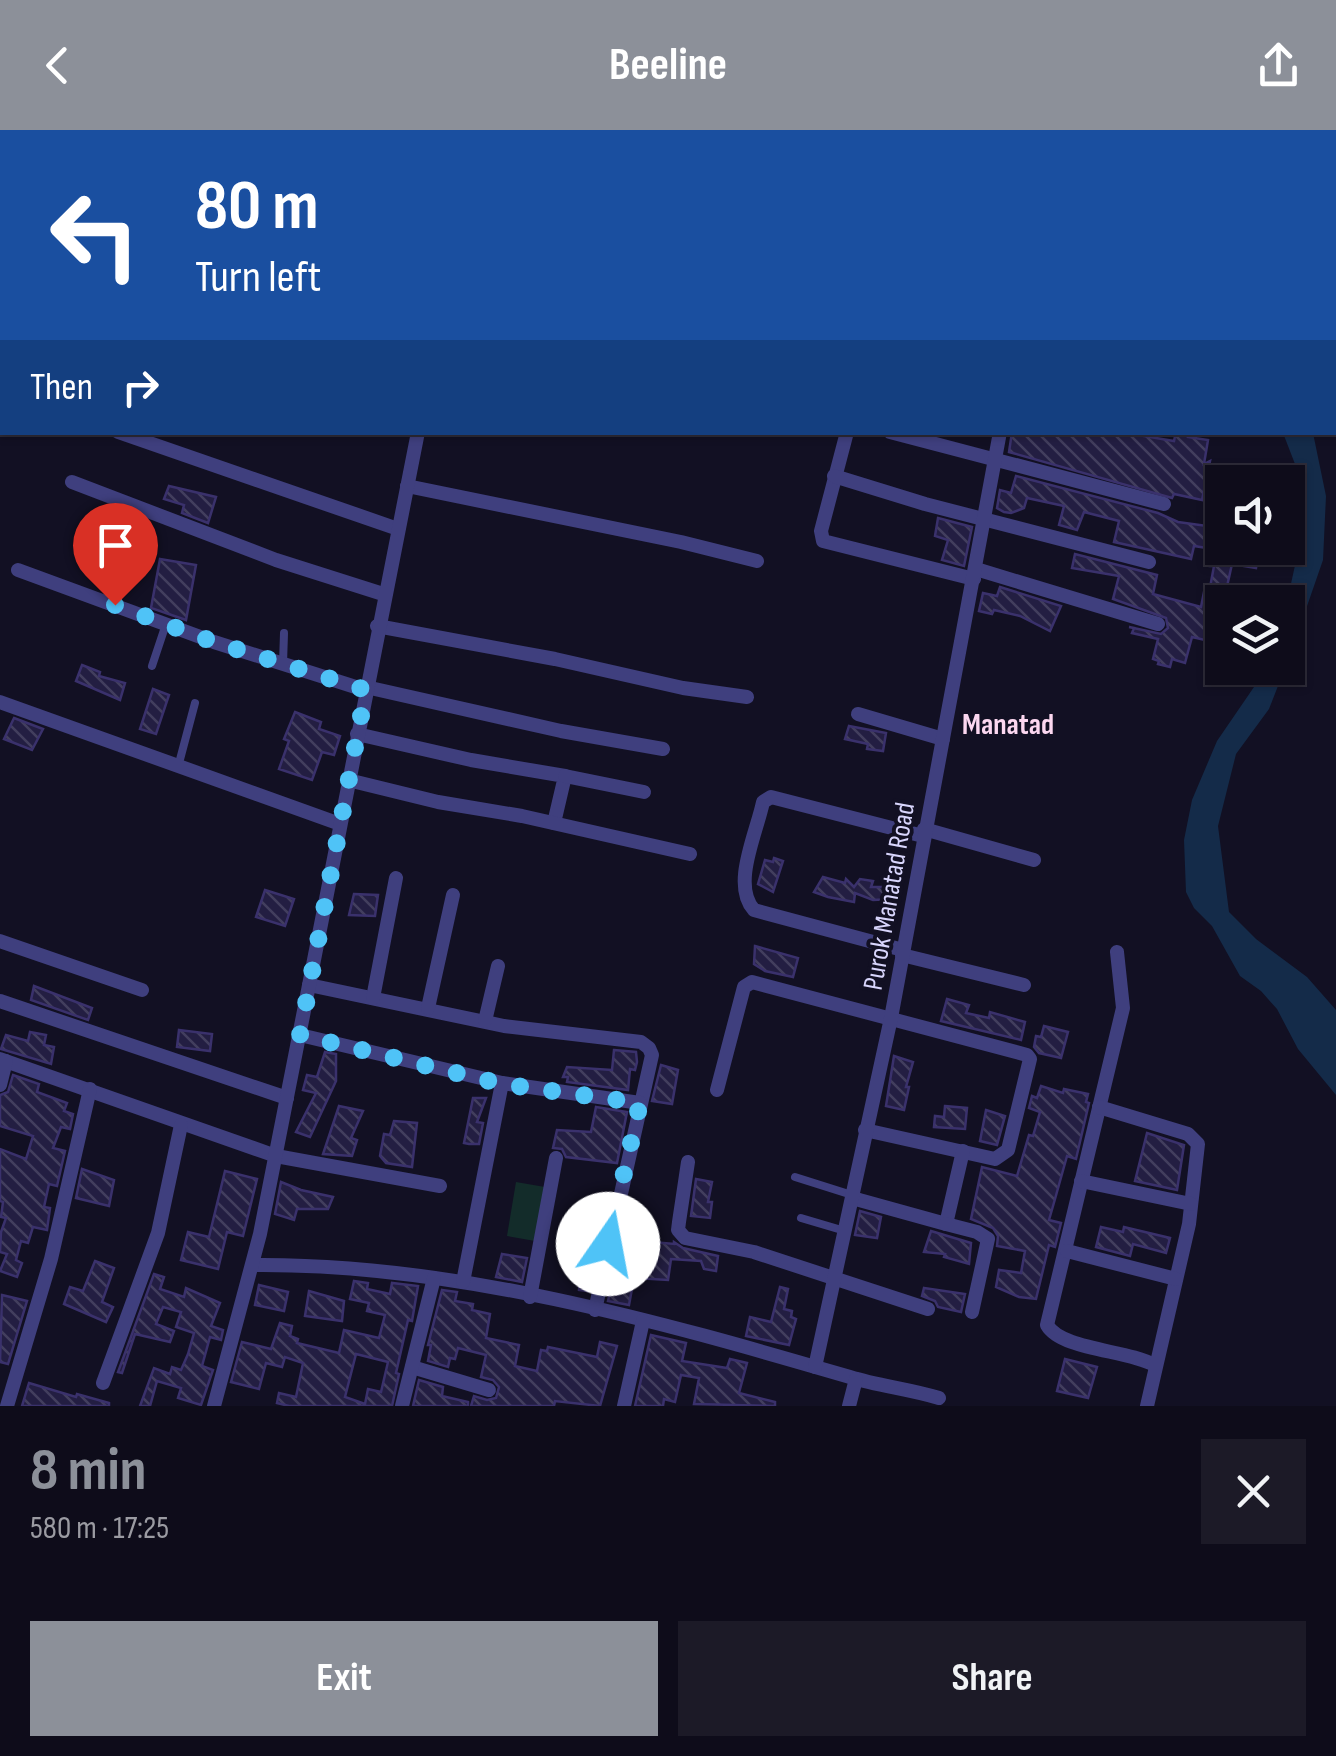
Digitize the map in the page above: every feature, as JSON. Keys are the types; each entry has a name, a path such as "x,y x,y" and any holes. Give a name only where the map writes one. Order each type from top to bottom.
{"street":[{"path":"127,435 398,529"},
{"path":"214,1406 253,1264 276,1156 383,594 417,435"},
{"path":"846,435 820,531 823,542 975,574 1158,624"},
{"path":"902,435 1164,504"},
{"name":"Purok Manatad Road","path":"815,1367 891,1018 1000,435"},
{"path":"834,476 925,504 1149,562"},
{"path":"72,482 276,560 383,594"},
{"path":"406,486 757,561"},
{"path":"18,570 166,624 366,688 663,749"},
{"path":"377,626 556,658 683,688 747,697"},
{"path":"0,702 340,824"},
{"path":"858,714 943,739"},
{"path":"357,734 644,792"},
{"path":"554,823 564,776"},
{"path":"348,780 690,854"},
{"path":"1024,986 754,910 748,904 746,874 764,802 770,797 1034,860"},
{"path":"373,998 396,878"},
{"path":"428,1008 453,895"},
{"path":"0,940 142,990"},
{"path":"1118,952 1124,1008 1048,1323 1050,1330 1065,1340 1140,1358 1154,1366"},
{"path":"485,1022 498,966"},
{"path":"716,1090 744,987 752,982 1027,1055 1030,1059 1008,1150 996,1159 866,1130"},
{"path":"309,985 485,1022 646,1044 652,1055 595,1310"},
{"path":"0,1001 287,1098"},
{"path":"300,1035 502,1084 640,1103"},
{"path":"0,1085 3,1060 276,1156 440,1186"},
{"path":"462,1282 502,1084"},
{"path":"7,1406 52,1259 90,1089"},
{"path":"1099,1107 1188,1134 1196,1140 1198,1148 1191,1204 1147,1406"},
{"path":"103,1383 158,1233 181,1125"},
{"path":"946,1224 963,1152"},
{"path":"530,1297 556,1158"},
{"path":"688,1162 678,1222 681,1235 754,1252 928,1309"},
{"path":"1081,1182 1191,1204"},
{"path":"852,1196 978,1232 988,1239 972,1312"},
{"path":"1067,1251 1176,1279"},
{"path":"253,1264 351,1267 462,1282 643,1321 938,1398"},
{"path":"402,1406 434,1278"},
{"path":"624,1406 643,1321"},
{"path":"412,1367 489,1390"},
{"path":"849,1406 856,1379"}],"lane":[{"path":"152,666 166,624"},
{"path":"284,633 284,664"},
{"path":"178,767 195,704"},
{"path":"795,1177 852,1196"},
{"path":"802,1218 845,1231"}],"green space":[{"path":"516,1182 545,1187 535,1241 507,1236"}],"water":[{"path":"1284,435 1313,435 1326,496 1323,560 1305,612 1305,585 1291,585 1295,565 1305,565 1305,465 1295,465"},
{"path":"1255,685 1278,685 1269,709 1236,754 1218,826 1229,912 1256,939 1307,977 1336,1010 1336,1095 1298,1049 1277,1009 1240,976 1212,926 1194,908 1186,892 1184,840 1192,800 1217,741"}],"building":[{"path":"1012,435 1144,435 1174,441 1175,435 1188,435 1208,440 1204,464 1210,461 1205,465 1202,500 1174,494 1172,498 1009,452"},
{"path":"1016,476 1158,513 1178,522 1205,526 1205,548 1194,546 1191,559 1114,542 1119,521 1084,512 1077,530 1059,525 1064,506 1027,498 1024,508 1011,513 997,508 1000,490 1011,493"},
{"path":"169,486 216,497 208,523 182,513 184,505 164,499"},
{"path":"107,507 119,511 132,530 128,543 98,534"},
{"path":"938,518 972,527 964,566 942,560 948,540 935,536"},
{"path":"1075,554 1157,575 1153,594 1201,607 1204,592 1205,640 1192,637 1185,663 1172,659 1170,667 1158,664 1153,659 1158,639 1132,633 1134,628 1161,634 1168,628 1166,618 1113,599 1119,576 1072,568"},
{"path":"160,559 196,565 186,620 151,608"},
{"path":"1232,565 1227,585 1210,585 1214,566 1210,566"},
{"path":"1000,587 1061,606 1050,631 1020,616 979,611 983,593 997,596"},
{"path":"82,665 100,672 99,676 125,683 120,700 76,681"},
{"path":"153,689 169,695 156,734 140,729"},
{"path":"295,712 321,722 319,729 340,736 334,755 322,752 312,780 279,769 289,741 284,739"},
{"path":"14,718 43,729 32,750 4,739"},
{"path":"849,726 886,733 883,751 845,739"},
{"path":"774,858 783,861 773,892 758,884 765,860 773,862"},
{"path":"823,877 845,883 846,879 854,887 860,879 873,881 871,887 893,887 892,899 873,900 855,893 854,902 828,897 814,892"},
{"path":"265,890 294,899 285,926 256,917"},
{"path":"354,894 378,895 375,916 349,915"},
{"path":"755,946 798,958 793,977 765,971 754,964"},
{"path":"34,986 92,1008 88,1020 31,1000"},
{"path":"947,999 969,1005 966,1013 989,1018 990,1012 1025,1022 1021,1040 941,1021"},
{"path":"1044,1026 1068,1032 1061,1058 1039,1053 1034,1047"},
{"path":"179,1030 212,1034 210,1051 177,1047"},
{"path":"30,1032 46,1035 44,1045 54,1047 51,1064 1,1049 6,1035 28,1041"},
{"path":"614,1050 636,1052 637,1062 635,1070 630,1069 628,1090 567,1082 568,1077 563,1077 567,1067 612,1070"},
{"path":"325,1052 336,1054 336,1081 310,1137 296,1132 316,1093 303,1090 307,1075 317,1077"},
{"path":"894,1056 913,1062 904,1110 886,1106"},
{"path":"661,1065 678,1070 672,1104 652,1101"},
{"path":"13,1075 39,1084 37,1092 67,1103 64,1111 73,1114 70,1129 61,1127 53,1148 65,1151 57,1186 49,1184 44,1207 50,1208 47,1230 33,1227 28,1243 21,1241 16,1260 22,1263 17,1277 0,1271 7,1254 0,1252 6,1218 1,1217 0,1149 26,1159 33,1136 0,1126 0,1095 8,1092"},
{"path":"1041,1086 1063,1093 1064,1089 1088,1094 1089,1103 1076,1159 1067,1156 1049,1220 1061,1223 1055,1247 1049,1245 1036,1299 996,1287 999,1270 1021,1273 1025,1251 997,1246 998,1236 993,1228 971,1219 982,1167 1017,1176 1040,1112 1029,1108 1032,1096 1037,1098"},
{"path":"473,1098 486,1098 477,1122 483,1123 479,1144 464,1143"},
{"path":"339,1106 363,1111 351,1138 357,1140 352,1156 323,1154"},
{"path":"945,1106 967,1108 965,1129 934,1127 935,1116 944,1117"},
{"path":"596,1107 627,1112 617,1163 566,1157 562,1149 553,1148 557,1130 591,1132"},
{"path":"986,1110 1005,1116 997,1145 980,1141"},
{"path":"394,1121 417,1123 412,1167 386,1163 380,1156 384,1134 390,1135"},
{"path":"1147,1133 1184,1145 1177,1190 1135,1181"},
{"path":"82,1169 114,1180 109,1206 76,1198"},
{"path":"225,1171 257,1179 243,1236 227,1232 218,1269 181,1260 188,1232 209,1237"},
{"path":"696,1179 712,1182 710,1218 691,1216"},
{"path":"281,1182 333,1197 328,1209 297,1209 294,1220 275,1214"},
{"path":"860,1211 881,1217 877,1238 855,1235"},
{"path":"575,1214 600,1218 599,1223 603,1224 601,1233 596,1233 588,1291 579,1290 581,1265 570,1264 574,1233 566,1229 567,1218 574,1219"},
{"path":"1101,1227 1123,1232 1124,1227 1170,1238 1166,1253 1133,1244 1130,1256 1096,1247"},
{"path":"931,1231 971,1243 969,1264 944,1257 945,1254 924,1252"},
{"path":"653,1242 674,1242 718,1256 716,1271 704,1269 701,1261 671,1259 668,1280 634,1278 629,1305 608,1301 618,1256 651,1256"},
{"path":"502,1254 527,1258 522,1282 496,1277"},
{"path":"95,1261 114,1268 102,1302 113,1307 106,1322 64,1304 70,1287 83,1291"},
{"path":"154,1274 164,1277 160,1289 184,1297 186,1288 220,1303 211,1326 223,1330 221,1340 210,1337 202,1366 213,1370 201,1405 178,1398 181,1388 157,1381 150,1406 140,1406 154,1368 170,1374 172,1367 181,1370 188,1354 194,1333 176,1327 181,1312 163,1307 156,1324 174,1331 170,1342 135,1334 122,1373 118,1372"},
{"path":"354,1281 368,1283 367,1289 390,1294 392,1283 418,1286 396,1373 399,1374 392,1406 277,1403 279,1393 296,1397 303,1363 285,1357 282,1367 266,1363 259,1389 231,1382 242,1342 271,1349 280,1323 292,1326 290,1336 298,1339 297,1343 339,1353 344,1330 379,1338 385,1315 367,1311 369,1303 350,1299","holes":["356,1354 388,1362 381,1392 368,1389 365,1404 345,1397"]},
{"path":"259,1285 288,1292 284,1311 255,1305"},
{"path":"780,1287 788,1289 784,1309 792,1311 791,1317 796,1319 789,1345 746,1336 750,1317 771,1322"},
{"path":"924,1288 965,1294 961,1312 938,1307 935,1301 922,1296"},
{"path":"442,1290 457,1292 455,1301 473,1304 472,1310 490,1314 486,1338 519,1345 515,1366 537,1371 541,1350 547,1351 548,1347 597,1357 600,1342 617,1346 600,1406 555,1401 554,1406 471,1406 474,1396 496,1398 499,1387 493,1380 481,1377 486,1355 458,1348 448,1367 428,1361 428,1345"},
{"path":"309,1291 344,1301 342,1321 305,1316"},
{"path":"2,1295 27,1301 8,1364 0,1362"},
{"path":"651,1335 686,1343 682,1361 727,1368 730,1359 747,1363 739,1393 775,1402 775,1406 694,1404 699,1378 681,1375 675,1402 664,1399 663,1406 635,1406"},
{"path":"1065,1359 1097,1367 1088,1398 1057,1391"},
{"path":"419,1380 443,1387 442,1396 468,1402 468,1406 413,1406"},
{"path":"29,1383 109,1403 109,1406 22,1406"}],"district":[{"name":"Manatad","path":"1008,724"}],"route":[{"path":"115,605 214,642 366,690 300,1035 502,1084 640,1103 608,1244"}]}
